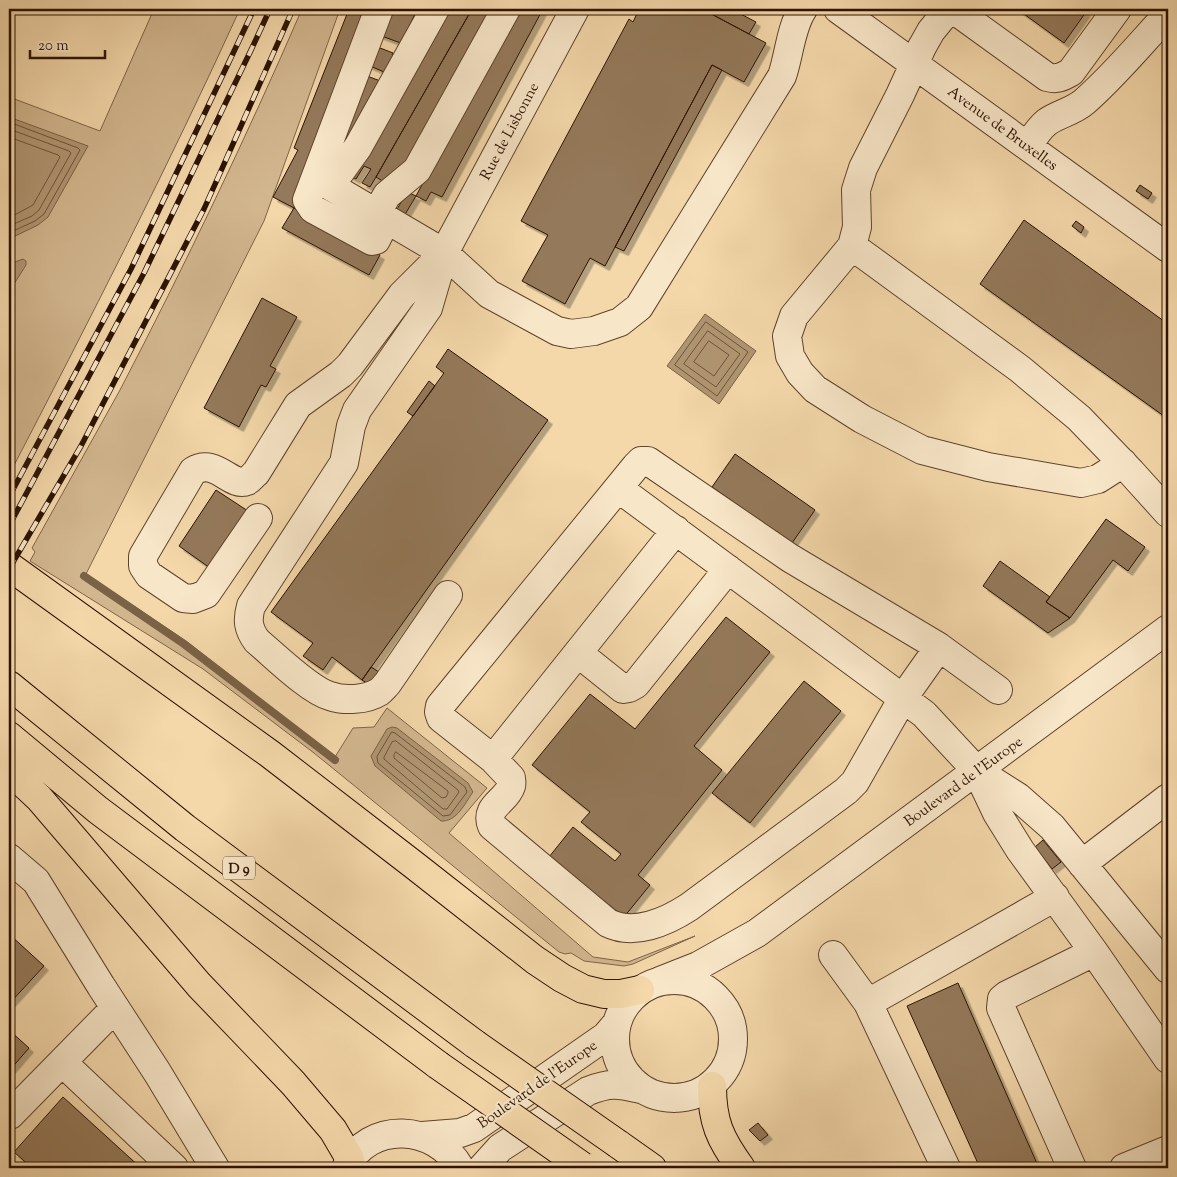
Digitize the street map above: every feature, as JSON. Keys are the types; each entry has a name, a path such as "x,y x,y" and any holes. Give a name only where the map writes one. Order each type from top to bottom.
{"highway":[{"path":"9,566 270,754 414,864 535,960 562,978 583,989 604,994 621,994 650,986"},
{"name":"D 9","path":"9,685 185,828 475,1044 652,1168"},
{"name":"D 9","path":"9,736 98,810 438,1064 584,1167"},
{"path":"9,770 39,798 199,985 293,1083 333,1130 348,1164"},
{"path":"712,1086 713,1115 719,1132 741,1168"}],"street":[{"path":"323,182 379,9"},
{"path":"323,182 358,147 435,9"},
{"path":"381,217 387,195 417,170 506,9"},
{"name":"Rue de Lisbonne","path":"444,253 575,9"},
{"path":"323,182 444,253 490,294 557,332 571,334 594,331 620,322 639,307 782,76 793,32 803,9"},
{"name":"Avenue de Bruxelles","path":"838,9 1168,248"},
{"path":"949,9 931,31 863,168 856,190 857,227 852,246 794,316 787,336 790,356 800,373 816,389 862,419 922,450 988,467 1081,483 1098,479 1123,463"},
{"path":"953,9 1047,76 1055,79 1071,72 1117,9"},
{"path":"1028,146 1047,122 1068,113 1082,104 1168,14"},
{"path":"852,246 1020,369 1078,418 1123,463 1168,513"},
{"path":"258,518 206,594 193,600 183,598 149,575 142,566 143,556 193,471 200,466 208,466 240,482 248,481 256,473 298,405 341,374 350,365 402,295 444,253"},
{"path":"444,253 428,308 356,410 344,463 251,606 248,618 250,631 256,640 314,688 330,696 349,699 366,697 379,692 387,684 448,595"},
{"path":"938,647 903,698 855,782 846,791 684,911 672,918 654,924 628,928 617,928 608,923 492,826 489,819 490,813 511,786 511,778 492,759 441,718 439,712 440,706 642,461 648,461 790,558 938,647 998,690"},
{"path":"618,488 924,714 977,771 1018,798 1052,827 1168,969"},
{"path":"492,759 676,530"},
{"path":"578,653 623,689 630,688 636,684 728,569"},
{"name":"Boulevard de l'Europe","path":"641,1089 627,1076 618,1059 614,1041 617,1023 624,1006 650,986 698,966 757,933 1168,629"},
{"path":"977,771 997,813 1020,850 1168,1059"},
{"path":"1082,864 1168,798"},
{"path":"9,858 36,881 157,1072 215,1168"},
{"path":"868,1003 1055,897"},
{"name":"Boulevard de l'Europe","path":"721,1002 721,983 727,969 741,949 757,933"},
{"path":"1072,1168 1001,1008 1002,1000 1007,995 1094,952"},
{"path":"833,955 868,1003 946,1168"},
{"name":"Boulevard de l'Europe","path":"482,1168 500,1148 588,1091 603,1084 615,1084 641,1089 658,1097 677,1099 696,1095 712,1086 727,1068 734,1046 732,1022 721,1002 704,987 682,980 650,986"},
{"path":"10,1115 116,1008"},
{"name":"Boulevard de l'Europe","path":"348,1164 365,1145 383,1136 402,1133 422,1136 460,1133 474,1128 606,1036 617,1023"},
{"path":"62,1062 174,1168"},
{"name":"Boulevard de l'Europe","path":"422,1136 440,1145 454,1158 460,1168"},
{"path":"1124,1168 1168,1150"}],"shaded area":[{"path":"154,9 240,9 128,244 9,475 9,97 100,131"},
{"path":"302,9 340,9 264,221 86,574 186,641 335,757 353,728 374,727 387,708 487,788 449,833 593,957 628,962 695,936 633,964 624,966 584,961 571,953 559,952 314,753 203,669 30,561 35,552 32,548 120,390 168,296 237,153"}],"water":[{"path":"9,117 88,146 48,217 38,225 9,239"},
{"path":"23,259 26,261 26,265 9,292 9,264"},
{"path":"705,314 756,351 719,404 667,366"},
{"path":"397,728 468,783 473,792 460,811 452,818 441,821 375,766 371,756 387,729"}],"building":[{"path":"349,9 372,9 318,158 294,208 273,197 298,150 294,148"},
{"path":"389,9 427,9 423,19 414,16 410,25 416,27 406,45 379,35"},
{"path":"446,9 472,9 370,187 362,183 371,169 364,166 356,179 348,175"},
{"path":"472,9 497,9 407,169 394,181 387,177 384,182 376,177"},
{"path":"517,9 543,9 442,197 431,192 426,201 416,196"},
{"path":"639,9 702,9 766,43 744,82 712,65 605,266 590,258 565,304 522,281 548,235 521,221 629,19 633,22"},
{"path":"702,9 731,9 756,22 749,34"},
{"path":"1017,9 1081,9 1086,12 1064,43"},
{"path":"375,46 393,53 392,55 400,59 391,75 368,65"},
{"path":"712,65 722,70 624,251 615,247"},
{"path":"364,75 386,83 346,150 340,147"},
{"path":"1140,185 1152,193 1148,199 1136,191"},
{"path":"407,192 416,196 404,216 396,211"},
{"path":"294,208 380,255 369,275 282,228"},
{"path":"1024,220 1168,324 1168,419 980,284"},
{"path":"1076,221 1084,227 1081,233 1072,226"},
{"path":"262,298 297,317 270,366 276,369 266,387 261,385 239,427 204,408"},
{"path":"448,349 548,420 362,680 332,657 323,670 303,656 313,643 271,612 444,373 436,367"},
{"path":"429,381 435,386 413,416 407,412"},
{"path":"735,454 815,510 792,543 712,487"},
{"path":"216,490 248,511 210,568 179,546"},
{"path":"1106,519 1145,547 1128,571 1113,560 1070,618 1046,602"},
{"path":"1000,561 1050,597 1046,602 1070,618 1048,633 983,586"},
{"path":"726,617 770,652 694,746 722,770 638,875 650,885 624,917 549,857 573,827 615,861 621,854 581,822 590,812 532,765 590,694 635,729"},
{"path":"371,667 379,672 370,685 362,680"},
{"path":"804,681 841,711 750,823 712,793"},
{"path":"1043,840 1061,862 1052,869 1035,847"},
{"path":"9,934 44,966 9,1004"},
{"path":"958,983 1039,1168 980,1168 907,1006"},
{"path":"9,1030 29,1048 9,1071"},
{"path":"63,1097 141,1168 32,1168 14,1152"},
{"path":"758,1123 768,1135 760,1141 749,1130"}],"waterway":[{"path":"84,576 184,644 335,760"}],"railway":[{"path":"9,497 131,269 254,9"},
{"path":"9,526 144,273 270,9"},
{"path":"9,569 81,446 204,209 293,9"}]}
